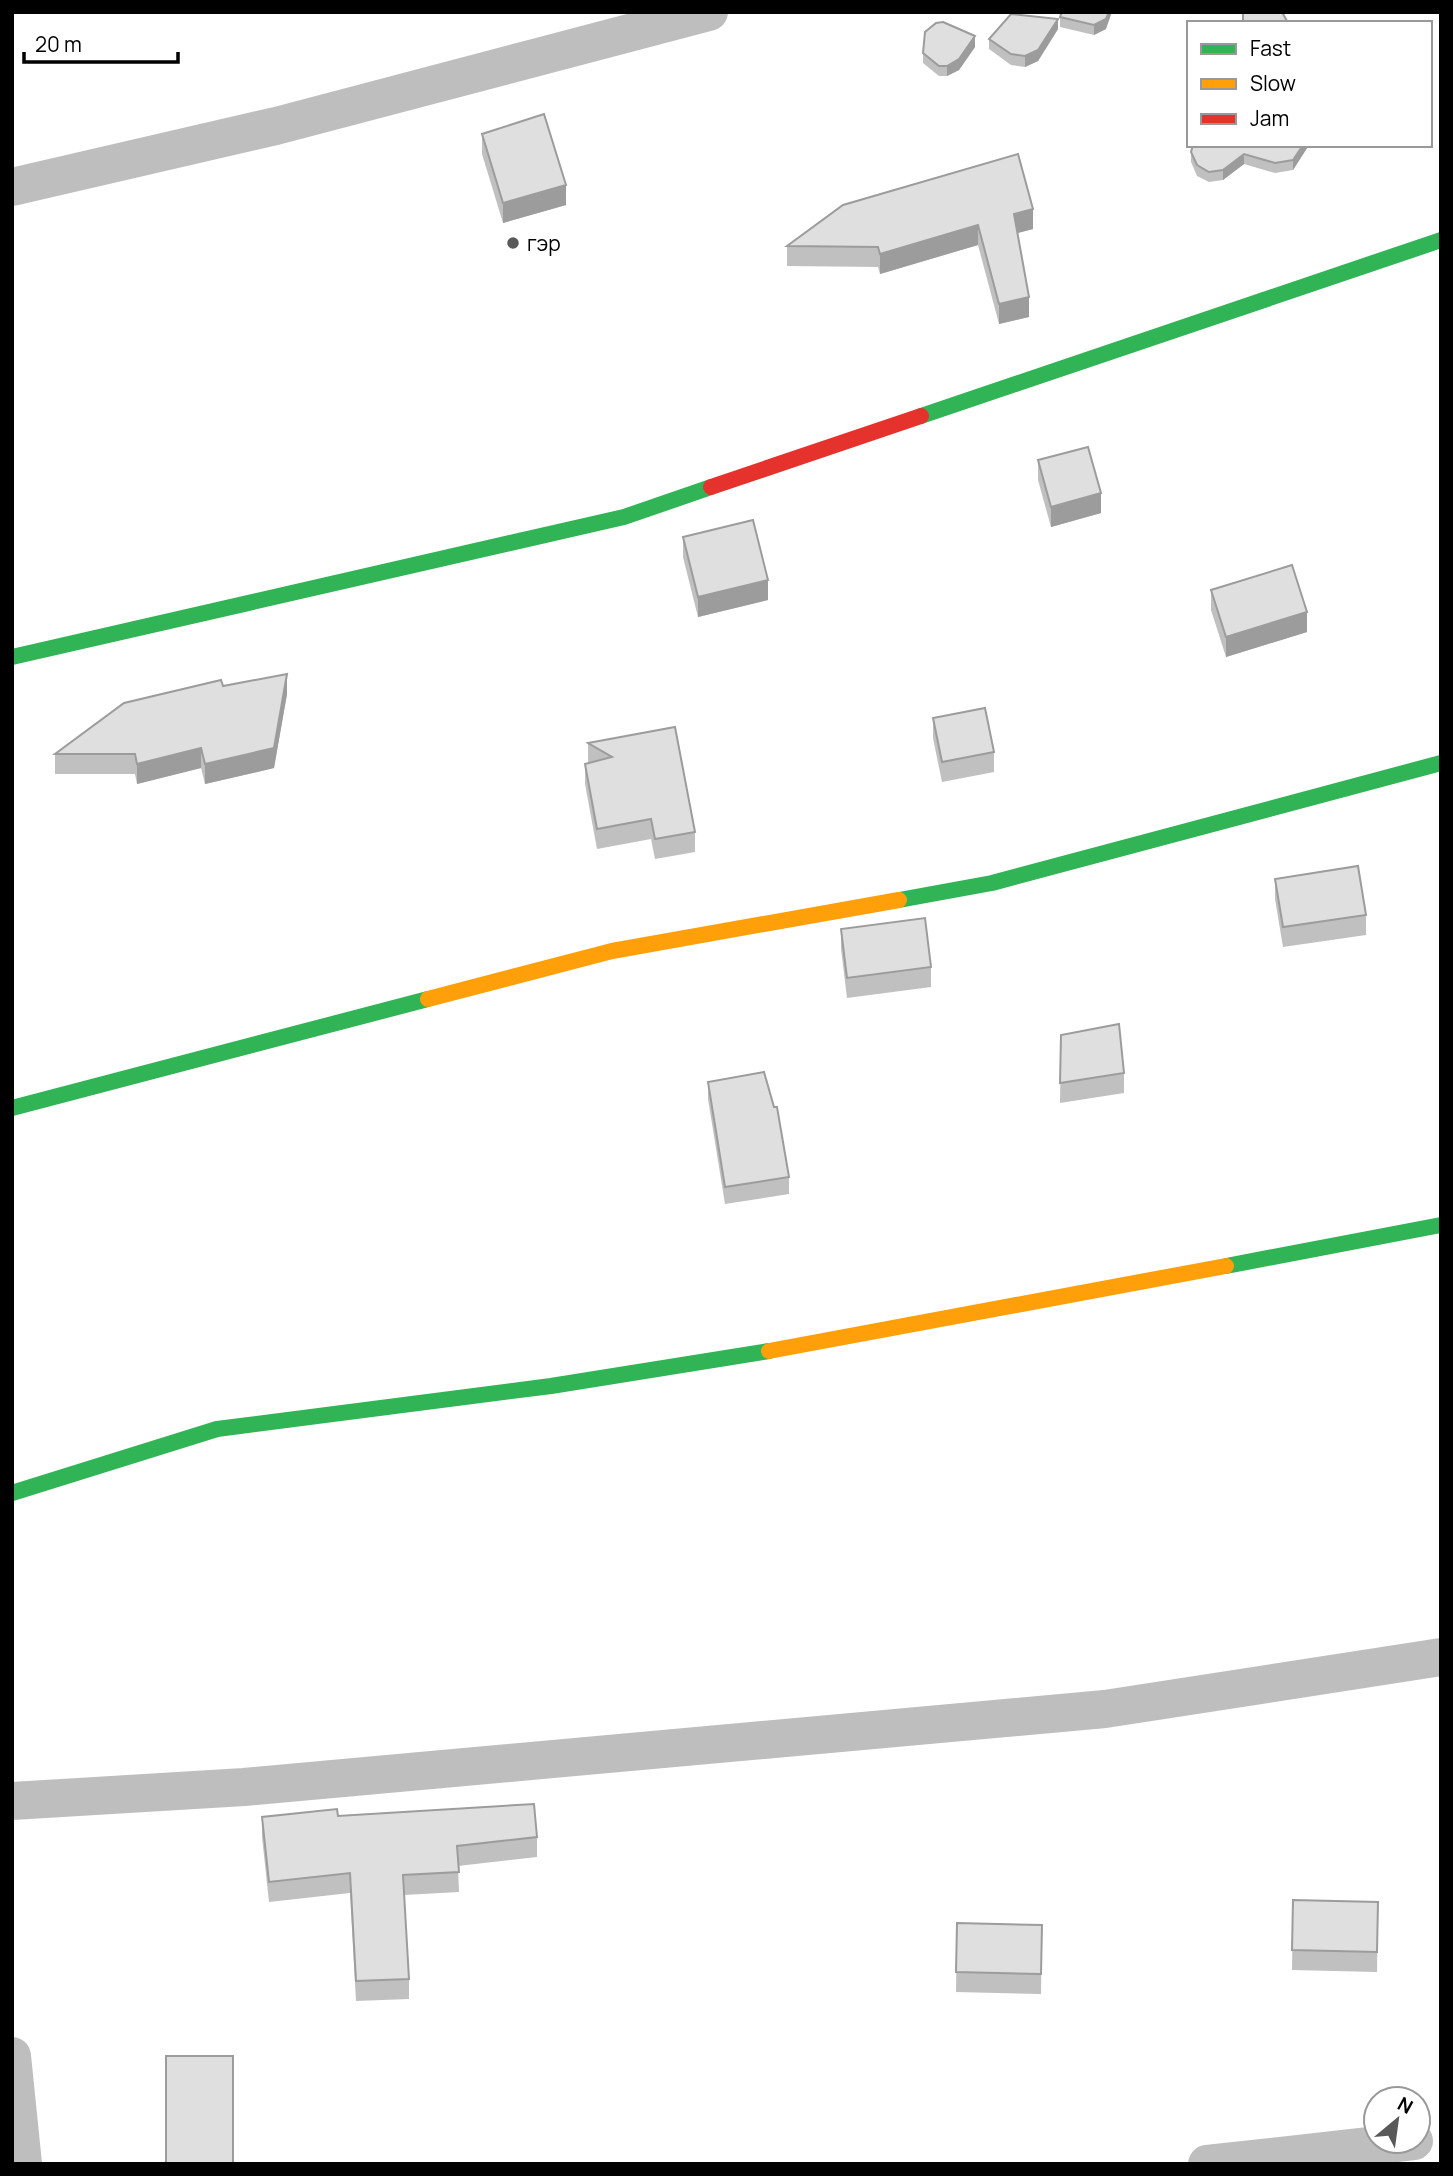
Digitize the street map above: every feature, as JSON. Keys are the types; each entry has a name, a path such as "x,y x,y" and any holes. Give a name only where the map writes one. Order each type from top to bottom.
{"street":[{"path":"12,187 276,126 709,12"},
{"path":"12,657 624,517 1441,240"},
{"path":"12,1108 612,951 992,883 1441,763"},
{"path":"12,1493 217,1429 551,1386 803,1346 1441,1225"},
{"path":"12,1801 244,1787 1105,1709 1441,1657"},
{"path":"12,2056 23,2164"},
{"path":"1208,2164 1362,2147"}],"building":[{"path":"1062,12 1109,12 1106,19 1094,25 1060,17"},
{"path":"1243,12 1282,12 1287,21 1243,21"},
{"path":"1011,14 1058,19 1038,50 1025,56 1011,54 989,39"},
{"path":"943,22 975,36 959,59 947,66 939,66 923,53 925,32 936,23"},
{"path":"544,114 566,185 503,203 482,134"},
{"path":"1192,147 1302,147 1293,160 1275,163 1244,154 1223,170 1209,172 1197,165 1191,152"},
{"path":"1018,154 1033,209 1014,214 1029,297 999,304 978,225 880,254 878,247 787,246 843,205"},
{"path":"1088,447 1101,493 1051,507 1038,460"},
{"path":"753,520 768,580 698,597 683,537"},
{"path":"1292,565 1307,612 1226,637 1211,590"},
{"path":"287,674 274,748 205,764 201,748 137,764 135,754 55,754 124,703 221,680 223,686"},
{"path":"985,708 994,752 942,762 933,718"},
{"path":"675,727 695,832 655,839 651,819 597,829 585,764 612,757 588,743"},
{"path":"1358,866 1366,915 1283,927 1275,879"},
{"path":"925,918 931,967 847,978 841,929"},
{"path":"1119,1024 1124,1073 1060,1083 1061,1035"},
{"path":"764,1072 774,1107 777,1107 789,1177 725,1187 708,1082"},
{"path":"534,1804 537,1837 457,1846 459,1872 403,1875 409,1979 356,1981 350,1873 269,1882 262,1817 337,1809 338,1816"},
{"path":"1293,1900 1378,1902 1377,1952 1292,1950"},
{"path":"957,1923 1042,1925 1041,1974 956,1972"},
{"path":"166,2056 233,2056 233,2164 166,2164"}],"traffic: fast":[{"path":"921,416 1441,240"},
{"path":"12,657 624,517 711,487"},
{"path":"899,900 992,883 1441,763"},
{"path":"12,1108 428,999"},
{"path":"1226,1266 1441,1225"},
{"path":"12,1493 217,1429 551,1386 769,1351"}],"traffic: slow":[{"path":"428,999 612,951 899,900"},
{"path":"769,1351 1226,1266"}],"traffic: jam":[{"path":"711,487 921,416"}],"place":[{"name":"гэр","path":"513,243"}]}
